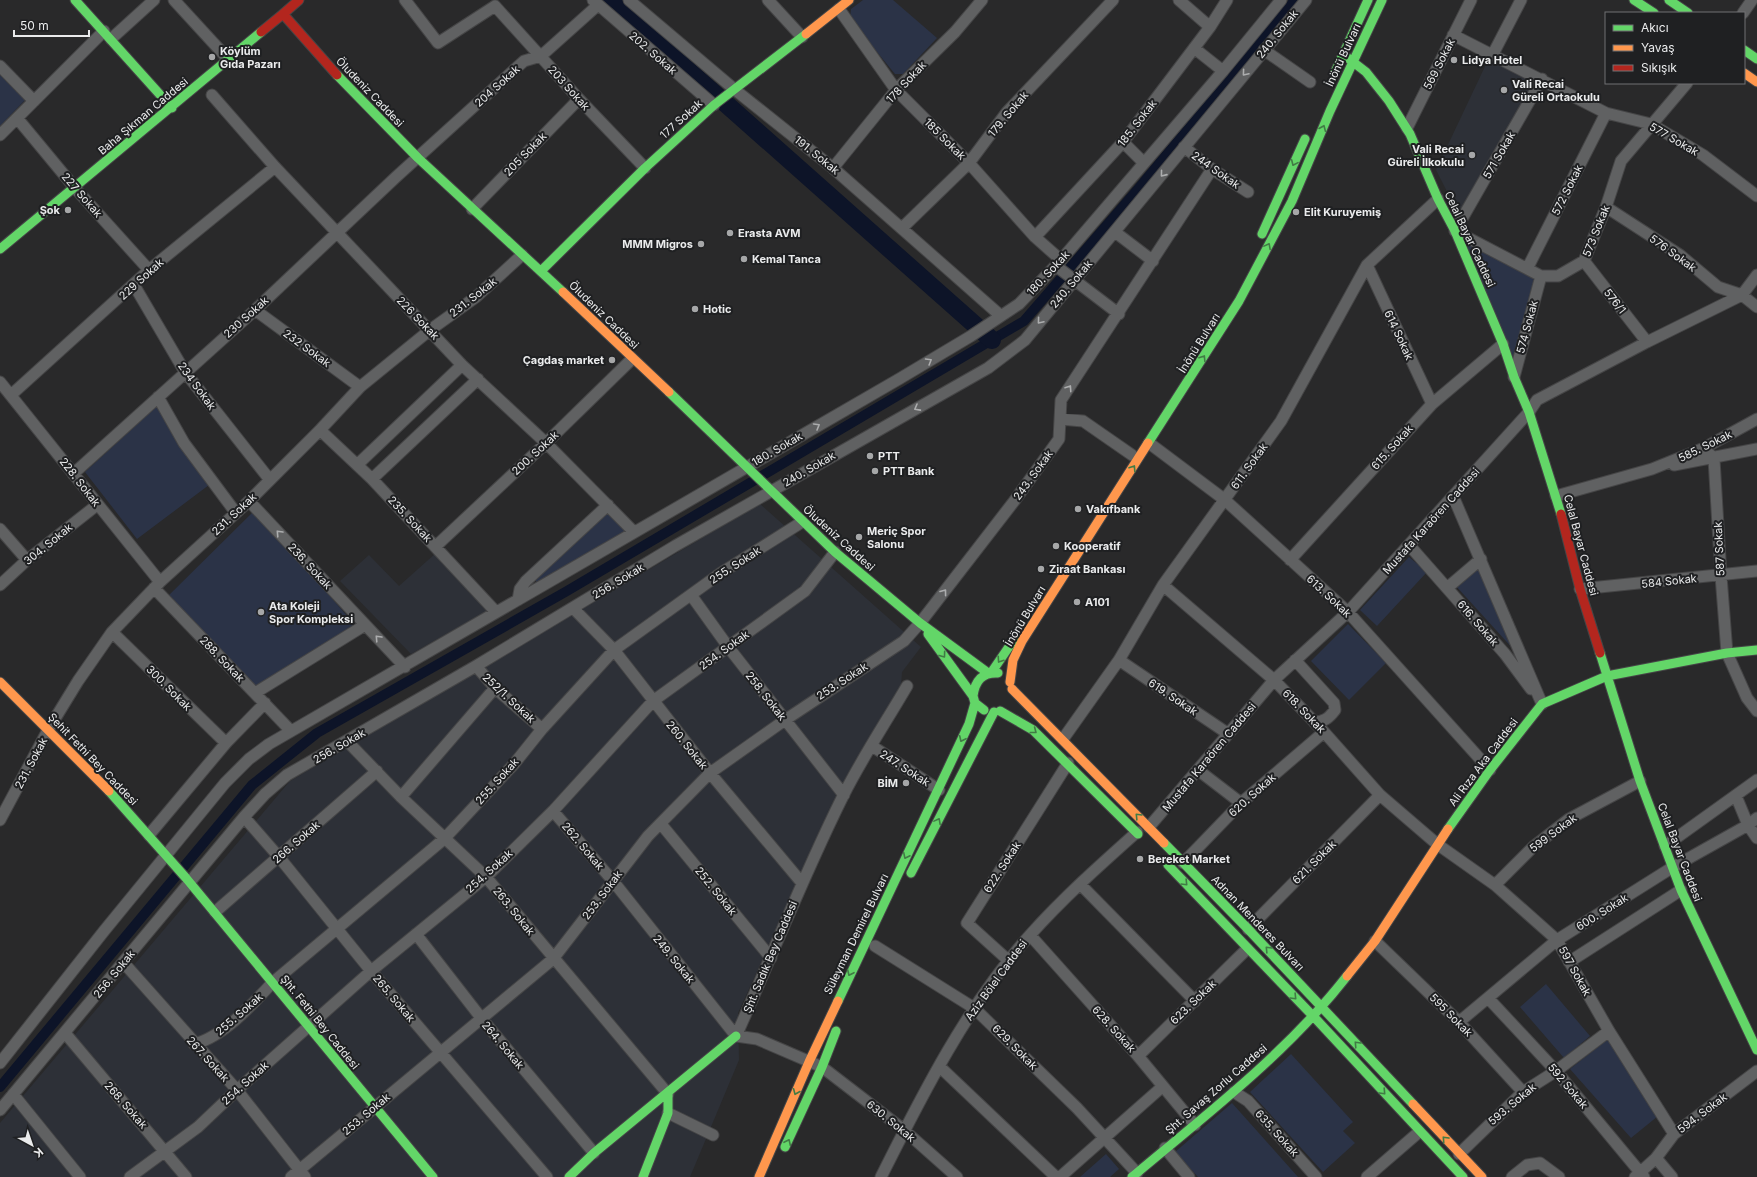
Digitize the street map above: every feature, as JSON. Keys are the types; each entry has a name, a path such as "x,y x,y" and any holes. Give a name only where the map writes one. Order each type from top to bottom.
{"main road":[{"path":"75,0 172,108"},
{"name":"Baha Şıkman Caddesi","path":"0,249 172,108 299,0"},
{"name":"177 Sokak","path":"540,271 645,168 714,105 849,0"},
{"name":"İnönü Bulvarı","path":"1332,80 1368,0"},
{"name":"İnönü Bulvarı","path":"990,673 1056,577 1132,455 1170,403 1239,301 1289,206 1382,0"},
{"path":"1634,0 1652,12"},
{"path":"1669,0 1687,12"},
{"name":"Öludeniz Caddesi","path":"283,14 325,63 418,158 632,358 749,469 802,522 835,552 920,623"},
{"path":"1745,51 1757,59"},
{"name":"Celal Bayar Caddesi","path":"1343,55 1354,61 1366,72 1389,100 1407,128 1438,199 1455,231 1503,344 1514,377 1529,412 1556,496 1580,589 1640,781 1666,846 1681,890 1757,1050"},
{"path":"1745,74 1757,82"},
{"path":"1259,240 1309,131"},
{"path":"1240,279 1253,253"},
{"name":"İnönü Bulvarı","path":"1011,686 1013,660 1022,641 1149,443 1222,310"},
{"path":"920,623 974,699 987,712 1003,708"},
{"name":"Adnan Menderes Bulvarı","path":"920,623 990,673 1005,677 1011,686 1323,1007 1482,1177"},
{"name":"Ali Rıza Aka Caddesi","path":"1314,1017 1375,941 1437,844 1490,770 1542,704 1607,676 1727,653 1757,650"},
{"path":"974,699 973,688 977,680 990,673"},
{"name":"Şehit Fethi Bey Caddesi","path":"0,682 149,835 189,883"},
{"path":"907,881 1003,708 1011,686"},
{"name":"Süleyman Demirel Bulvarı","path":"759,1177 809,1062 864,943 939,790 969,724 974,699"},
{"path":"1003,708 1033,730 1139,835"},
{"path":"1159,855 1247,949 1314,1017 1463,1177"},
{"name":"Şht. Fethi Bey Caddesi","path":"189,883 272,982 373,1107 433,1177"},
{"name":"Süleyman Demirel Bulvarı","path":"873,949 886,922"},
{"name":"Şht. Savaş Zorlu Caddesi","path":"1135,1175 1165,1148 1234,1092 1314,1017"},
{"path":"780,1158 822,1067 840,1022"},
{"name":"Şht. Sadık Bey Caddesi","path":"569,1177 594,1154 736,1036"},
{"path":"643,1177 668,1113 668,1094"}],"street":[{"path":"0,135 34,101 108,35 154,0"},
{"path":"174,0 229,60"},
{"name":"203 Sokak","path":"405,0 438,43 495,6 579,99 645,168"},
{"name":"191. Sokak","path":"628,0 730,92 833,168 902,228 998,319"},
{"path":"768,0 802,37"},
{"name":"178 Sokak","path":"833,168 896,90 955,32 982,0"},
{"name":"179. Sokak","path":"902,228 968,163 1007,112 1113,0"},
{"path":"1179,0 1210,27"},
{"name":"185. Sokak","path":"1035,237 1123,142 1210,27 1227,0"},
{"name":"180. Sokak","path":"749,469 971,336 1019,304 1058,265 1223,71 1281,0"},
{"name":"240. Sokak","path":"767,488 994,364 1025,340 1071,279 1115,232 1306,0"},
{"name":"569 Sokak","path":"1407,128 1471,0"},
{"path":"1493,54 1521,0"},
{"path":"1744,12 1752,0"},
{"name":"204 Sokak","path":"418,158 524,61 540,56 595,2"},
{"name":"202. Sokak","path":"595,2 714,105"},
{"name":"185 Sokak","path":"838,9 896,90 968,163 1071,279 1119,314"},
{"name":"577 Sokak","path":"1453,35 1493,54 1606,113 1651,124 1703,155 1757,196"},
{"path":"1194,48 1223,71"},
{"path":"1264,50 1310,82"},
{"path":"0,66 34,101"},
{"name":"571 Sokak","path":"1455,231 1542,79"},
{"name":"573 Sokak","path":"1541,276 1558,276 1584,261 1606,207 1621,161 1686,84"},
{"name":"226 Sokak","path":"212,95 275,167 336,233 462,365 546,443 634,532"},
{"name":"205 Sokak","path":"472,209 579,99"},
{"name":"572 Sokak","path":"1528,267 1606,113"},
{"name":"227 Sokak","path":"17,118 75,188 149,270"},
{"path":"1123,142 1144,163"},
{"name":"244 Sokak","path":"1184,147 1212,169 1248,192"},
{"name":"230 Sokak","path":"73,474 255,310 418,158"},
{"name":"229 Sokak","path":"11,394 149,270 275,167"},
{"name":"243. Sokak","path":"920,623 1015,500 1059,439 1061,400 1119,314 1212,169"},
{"name":"611. Sokak","path":"1063,739 1119,660 1163,585 1282,421 1367,265 1438,199"},
{"name":"576 Sokak","path":"1606,207 1680,256 1718,288 1742,296 1757,307"},
{"path":"1455,231 1528,267 1541,276"},
{"path":"1115,232 1153,261"},
{"name":"231. Sokak","path":"0,820 48,730 78,681 112,632 157,585 249,501 320,430 360,387 430,330 476,297 522,256"},
{"name":"576/1","path":"1584,261 1647,342"},
{"name":"614 Sokak","path":"1367,265 1432,404"},
{"name":"Mustafa Karaören Caddesi","path":"1149,827 1198,770 1227,733 1274,680 1348,612 1529,412 1537,400 1647,342 1742,296 1757,275"},
{"name":"574 Sokak","path":"1514,377 1541,276"},
{"name":"234 Sokak","path":"134,285 185,372 270,480"},
{"name":"232 Sokak","path":"255,310 360,387"},
{"name":"615. Sokak","path":"1290,560 1432,404 1503,344"},
{"name":"200. Sokak","path":"436,546 546,443 632,358"},
{"path":"357,465 462,365"},
{"path":"372,479 478,379"},
{"name":"228. Sokak","path":"0,382 11,394 97,505 157,585"},
{"path":"158,396 188,448 236,513"},
{"path":"1060,419 1083,421 1132,455"},
{"name":"585. Sokak","path":"1556,496 1652,469 1704,448 1757,419"},
{"name":"235. Sokak","path":"320,430 372,479 496,612"},
{"name":"613. Sokak","path":"1149,443 1225,500 1348,612 1490,770"},
{"path":"1704,448 1714,459"},
{"name":"585. Sokak","path":"1652,469 1714,459 1757,449"},
{"name":"587 Sokak","path":"1714,459 1727,653 1747,698 1757,711"},
{"path":"0,1063 4,1050 225,783 249,759 290,730 405,667 634,532 749,469"},
{"name":"256. Sokak","path":"0,1110 65,1034 244,817 265,794 287,775 476,666 767,488"},
{"path":"1453,496 1542,704"},
{"name":"236. Sokak","path":"249,501 405,667"},
{"name":"304. Sokak","path":"0,585 27,560 97,505"},
{"path":"518,600 520,589 526,581 608,505"},
{"name":"255. Sokak","path":"194,1044 207,1041 250,1006 272,982 444,838 514,764 542,729 614,650 691,595 802,522"},
{"path":"0,529 27,560"},
{"name":"616. Sokak","path":"1409,545 1505,654 1542,704"},
{"name":"254. Sokak","path":"130,1177 198,1127 237,1090 371,971 486,877 553,811 653,701 805,591 835,552"},
{"path":"1446,588 1481,559"},
{"name":"584 Sokak","path":"1580,589 1721,576 1757,571"},
{"name":"288. Sokak","path":"157,585 290,730"},
{"name":"618. Sokak","path":"1163,585 1274,680 1324,732 1380,795 1437,844"},
{"name":"258. Sokak","path":"691,595 728,648 844,795"},
{"name":"260. Sokak","path":"573,608 614,650 710,773 802,883"},
{"name":"253. Sokak","path":"298,1175 373,1107 482,1019 553,959 648,836 662,824 710,773 784,720 904,641 920,623"},
{"path":"255,693 365,624"},
{"name":"300. Sokak","path":"112,632 226,743"},
{"name":"619. Sokak","path":"1119,660 1227,733"},
{"path":"1295,660 1334,703 1335,710 1330,716 1322,722 1314,722"},
{"name":"252/1. Sokak","path":"476,666 495,688 542,729"},
{"name":"Şht. Sadık Bey Caddesi","path":"736,1036 771,958 802,883 844,795 907,686"},
{"path":"401,797 495,688"},
{"path":"149,835 226,743 265,703"},
{"name":"620. Sokak","path":"1183,863 1241,803 1324,732"},
{"name":"263. Sokak","path":"347,741 401,797 486,877 553,959 668,1094"},
{"name":"247. Sokak","path":"872,746 939,790"},
{"name":"622. Sokak","path":"1009,961 967,923 1068,763"},
{"path":"1198,770 1241,803"},
{"name":"266. Sokak","path":"214,912 377,771"},
{"path":"1666,846 1757,780"},
{"name":"599 Sokak","path":"1495,885 1533,847 1569,819 1640,781"},
{"name":"621. Sokak","path":"1248,929 1380,795"},
{"path":"1736,796 1748,825 1757,838"},
{"name":"262. Sokak","path":"553,811 612,881"},
{"name":"265. Sokak","path":"244,817 279,857 336,929 440,1053 547,1177"},
{"name":"600. Sokak","path":"1459,1022 1557,940 1673,867 1748,825 1757,818"},
{"name":"252. Sokak","path":"662,824 771,958"},
{"name":"Aziz Bölel Caddesi","path":"881,1177 904,1130 974,1008 1009,961 1030,935 1080,884 1139,835"},
{"name":"597 Sokak","path":"1437,844 1495,885 1557,940 1609,1031 1674,1134"},
{"name":"249. Sokak","path":"612,881 736,1036"},
{"path":"1080,884 1194,1001"},
{"path":"1569,962 1681,890"},
{"name":"264. Sokak","path":"416,934 482,1019 594,1154"},
{"name":"628. Sokak","path":"1030,935 1138,1056 1162,1087 1195,1125"},
{"name":"595 Sokak","path":"1375,941 1459,1022 1523,1092"},
{"name":"629. Sokak","path":"873,949 974,1008 1078,1108 1135,1175"},
{"name":"623. Sokak","path":"1138,1056 1247,949"},
{"name":"267. Sokak","path":"123,962 194,1044 237,1090 298,1175"},
{"name":"592 Sokak","path":"1488,998 1556,1071 1639,1175"},
{"name":"593. Sokak","path":"1459,1154 1523,1092 1556,1071 1609,1031"},
{"name":"268. Sokak","path":"65,1034 166,1150 186,1177"},
{"name":"630. Sokak","path":"736,1036 758,1039 822,1067 904,1130 958,1177"},
{"path":"940,1067 1056,1177"},
{"name":"594. Sokak","path":"1639,1175 1656,1158 1674,1134 1757,1071"},
{"path":"1060,1177 1162,1087"},
{"name":"635. Sokak","path":"1234,1092 1248,1101 1316,1177"},
{"path":"13,1094 80,1177"},
{"path":"668,1113 713,1135"},
{"path":"1366,1177 1420,1132"},
{"path":"1165,1148 1189,1177"},
{"path":"1656,1158 1672,1177"},
{"path":"1512,1177 1527,1165 1540,1163 1559,1177"}],"shaded area":[{"path":"863,0 893,0 937,38 903,74 895,74 850,19 851,9"},
{"path":"1489,58 1536,82 1460,217 1436,170"},
{"path":"0,75 25,100 0,126"},
{"path":"1455,231 1541,276 1514,377"},
{"path":"157,406 209,485 137,539 85,472"},
{"path":"760,504 921,647 902,672 901,686 846,777 738,1013 739,1060 690,1177 0,1177 0,1123 290,781"},
{"name":"Ata Koleji Spor Kompleksi","path":"255,510 355,625 257,691 165,599"},
{"path":"608,512 627,531 537,582 534,579"},
{"path":"436,553 489,610 411,654 340,581 369,555 399,586"},
{"path":"1409,557 1427,572 1377,626 1360,610"},
{"path":"1480,565 1515,651 1455,585"},
{"path":"1348,624 1386,663 1349,700 1311,661"},
{"path":"1546,984 1590,1036 1564,1058 1520,1007"},
{"path":"1608,1039 1658,1116 1631,1138 1570,1069"},
{"path":"1291,1054 1353,1122 1343,1131 1355,1143 1323,1172 1250,1092"},
{"path":"1232,1103 1298,1177 1198,1177 1175,1152"},
{"path":"1106,1154 1119,1169 1110,1177 1080,1177"}],"waterway":[{"path":"609,0 992,340"},
{"path":"0,1087 252,785 317,733 567,591 1024,321 1139,188 1295,0"}],"traffic: fast":[{"path":"75,0 172,108"},
{"path":"1335,72 1368,0"},
{"path":"1148,443 1239,301 1292,201 1330,111 1382,0"},
{"path":"1634,0 1652,12"},
{"path":"1669,0 1687,12"},
{"path":"0,249 261,32"},
{"path":"541,271 645,168 714,105 806,34"},
{"path":"1745,51 1757,59"},
{"path":"1344,55 1366,72 1389,101 1410,134 1438,199 1455,231 1503,344 1514,377 1529,412 1561,514"},
{"path":"337,75 418,158 563,292"},
{"path":"1262,234 1305,139"},
{"path":"669,392 835,552 920,623 988,673"},
{"path":"928,634 973,696 975,703 984,710"},
{"path":"991,673 1015,638"},
{"path":"1448,829 1490,770 1542,704 1607,676 1727,653 1757,650"},
{"path":"1600,653 1640,781 1681,890 1757,1050"},
{"path":"973,696 980,678 988,674 998,673"},
{"path":"838,1001 969,724 975,703"},
{"path":"1000,711 1033,730 1138,834"},
{"path":"911,873 994,712"},
{"path":"109,791 186,878 433,1177"},
{"path":"1164,843 1248,929 1413,1104"},
{"path":"1168,865 1314,1017 1463,1177"},
{"path":"1132,1177 1217,1106 1272,1057 1299,1031 1347,976"},
{"path":"785,1147 822,1067 836,1031"},
{"path":"569,1177 594,1153 736,1036"},
{"path":"643,1177 668,1113 668,1094"}],"traffic: slow":[{"path":"806,34 849,0"},
{"path":"1745,74 1757,82"},
{"path":"563,292 669,392"},
{"path":"1010,682 1013,660 1022,641 1148,443"},
{"path":"0,682 109,791"},
{"path":"1012,689 1164,843"},
{"path":"1347,976 1375,941 1448,829"},
{"path":"759,1177 809,1062 838,1001"},
{"path":"1413,1104 1482,1177"}],"traffic: jam":[{"path":"283,14 299,0"},
{"path":"261,32 283,14 337,75"},
{"path":"1561,514 1580,589 1600,653"}],"place":[{"name":"Köylüm Gıda Pazarı","path":"212,57"},
{"name":"Lidya Hotel","path":"1454,60"},
{"name":"Vali Recai Güreli Ortaokulu","path":"1504,90"},
{"name":"Vali Recai Güreli İlkokulu","path":"1472,155"},
{"name":"Şok","path":"68,210"},
{"name":"Elit Kuruyemiş","path":"1296,212"},
{"name":"Erasta AVM","path":"730,233"},
{"name":"MMM Migros","path":"701,244"},
{"name":"Kemal Tanca","path":"744,259"},
{"name":"Hotic","path":"695,309"},
{"name":"Çagdaş market","path":"612,360"},
{"name":"PTT","path":"870,456"},
{"name":"PTT Bank","path":"875,471"},
{"name":"Vakıfbank","path":"1078,509"},
{"name":"Meriç Spor Salonu","path":"859,537"},
{"name":"Kooperatif","path":"1056,546"},
{"name":"Ziraat Bankası","path":"1041,569"},
{"name":"A101","path":"1077,602"},
{"name":"Ata Koleji Spor Kompleksi","path":"261,612"},
{"name":"BİM","path":"906,783"},
{"name":"Bereket Market","path":"1140,859"}]}
